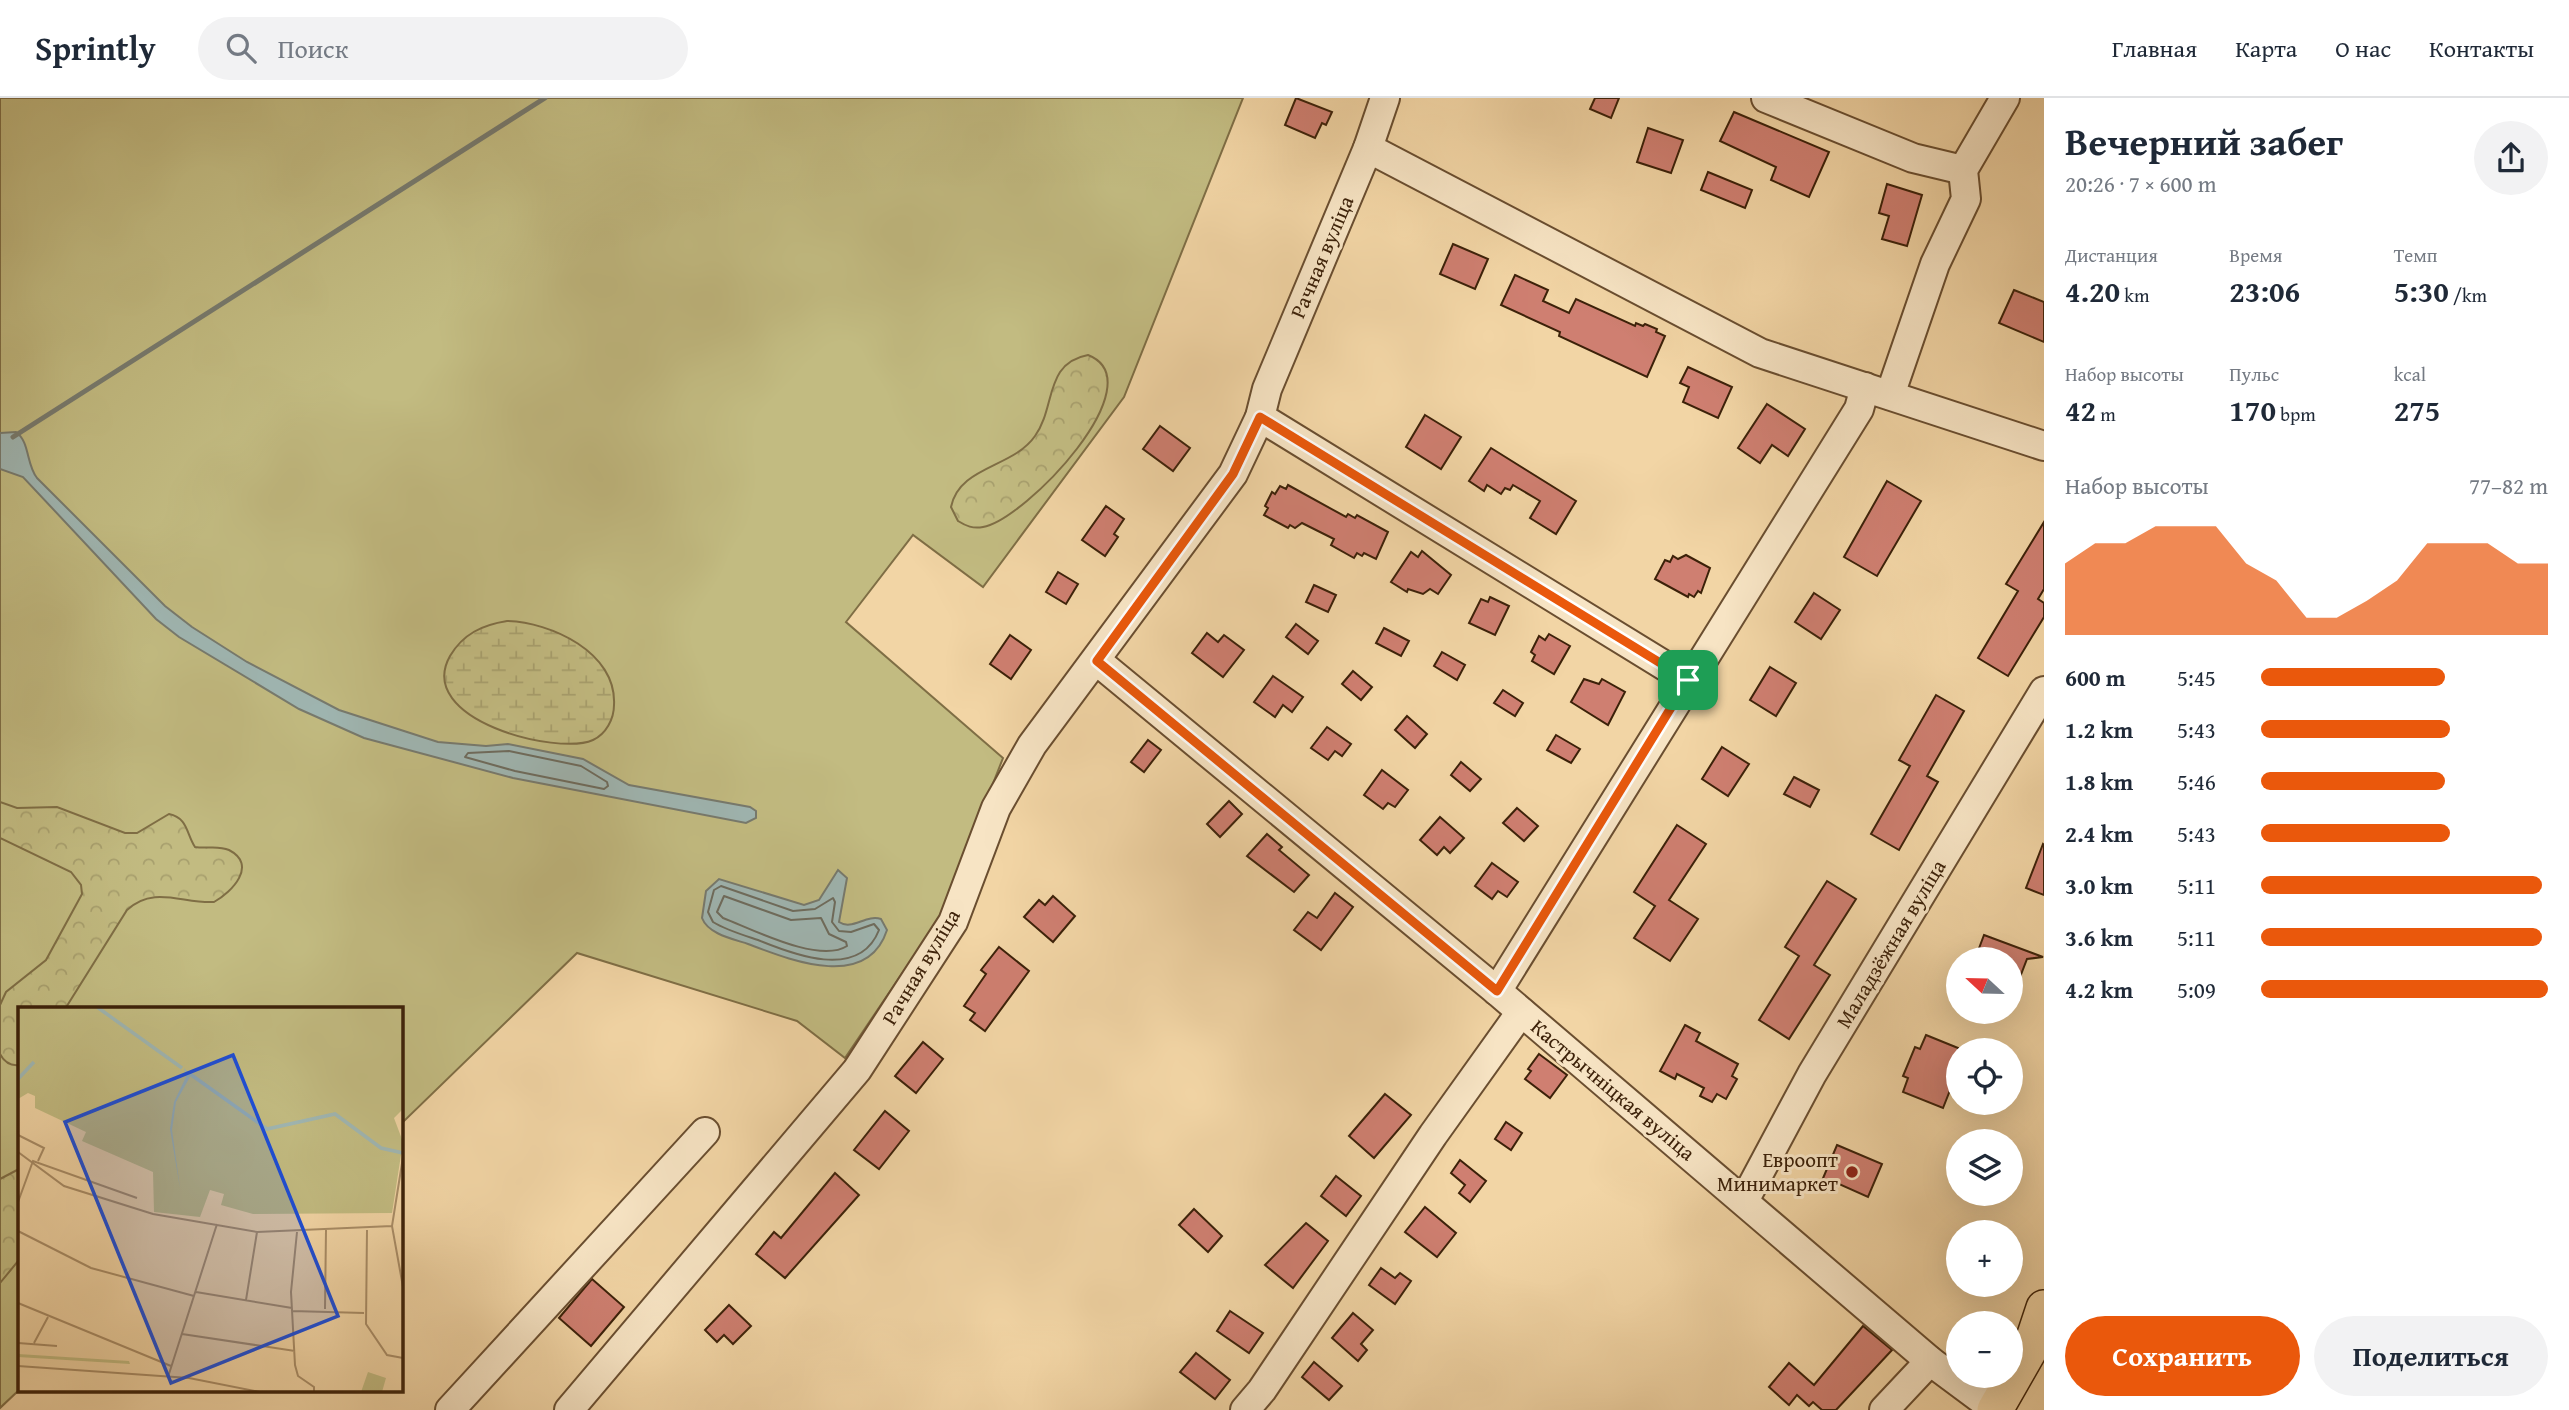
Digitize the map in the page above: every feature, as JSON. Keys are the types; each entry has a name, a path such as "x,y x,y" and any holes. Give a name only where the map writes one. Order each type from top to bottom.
{"main road":[{"path":"1996,1410 2031,1347 2044,1308"}],"street":[{"name":"Рачная вуліца","path":"569,1410 857,1070 953,922 996,808 1032,745 1097,661 1233,474 1260,417 1267,389 1368,148 1385,98"},
{"path":"1766,98 1913,158 1963,170"},
{"path":"1497,991 1859,409 1878,391 1966,199 1963,170 2005,98"},
{"path":"1368,148 1760,352 2044,446"},
{"path":"1260,417 1688,680"},
{"name":"Кастрычніцкая вуліца","path":"1097,661 1497,991 1930,1361 1996,1410"},
{"name":"Маладзёжная вуліца","path":"1744,1200 1812,1074 2044,691"},
{"name":"Кастрычніцкая вуліца","path":"1245,1410 1262,1390 1433,1135 1521,1012"},
{"path":"450,1410 705,1132"},
{"path":"1884,1410 1930,1361"}],"green space":[{"path":"0,98 1243,98 1124,397 983,587 913,535 846,622 1003,758 941,916 845,1058 797,1021 577,953 402,1123 402,1007 18,1007 18,1391 0,1408"},
{"path":"1088,355 1105,370 1107,392 1096,419 1077,448 1053,477 1002,519 979,528 958,521 951,507 956,493 975,475 1025,447 1042,425 1057,376 1074,360"},
{"path":"507,621 542,627 561,634 593,655 605,670 612,686 614,710 611,721 602,734 593,740 575,744 551,743 523,737 495,728 470,715 452,698 444,679 455,648 474,632"},
{"path":"0,802 17,808 57,807 125,833 137,833 169,814 180,819 195,847 229,850 237,856 242,870 228,892 214,902 158,897 148,898 127,910 66,1007 18,1007 18,1065 13,1065 0,1054 0,1005 6,992 46,960 82,894 81,885 71,872 0,838"},
{"path":"18,1170 18,1261 0,1283 0,1179"}],"water":[{"path":"16,432 24,441 37,478 165,606 192,627 247,662 339,710 438,742 486,746 508,744 583,759 629,785 750,807 756,811 756,818 746,823 513,778 364,738 299,709 179,637 156,619 23,477 0,469 0,433"},
{"path":"838,870 847,878 839,922 849,925 881,919 887,930 877,949 862,960 845,966 804,963 784,957 722,935 705,924 702,918 706,891 719,879 804,905 819,900"}],"building":[{"path":"1296,98 1332,112 1326,125 1322,123 1315,138 1285,125"},
{"path":"1595,98 1619,98 1611,118 1590,109"},
{"path":"1734,112 1829,152 1809,197 1771,180 1776,167 1720,141"},
{"path":"1648,128 1683,140 1671,173 1637,162"},
{"path":"1708,172 1752,190 1745,208 1701,190"},
{"path":"1887,184 1922,195 1907,246 1882,239 1889,216 1879,213"},
{"path":"1453,244 1488,259 1475,289 1440,274"},
{"path":"1515,275 1548,290 1543,301 1569,313 1576,299 1635,326 1636,323 1643,326 1645,324 1657,329 1656,332 1665,336 1647,377 1559,336 1560,332 1501,305"},
{"path":"2014,290 2044,302 2044,342 1999,323"},
{"path":"1688,367 1732,387 1718,418 1683,402 1689,387 1680,383"},
{"path":"1767,404 1805,429 1788,456 1772,445 1760,463 1738,448"},
{"path":"1425,415 1461,437 1441,469 1406,447"},
{"path":"1160,426 1190,448 1173,471 1143,449"},
{"path":"1491,448 1576,501 1556,534 1530,518 1540,501 1513,485 1510,490 1505,488 1501,494 1487,485 1484,491 1469,481"},
{"path":"1887,481 1921,501 1877,576 1844,557"},
{"path":"1288,485 1346,517 1348,514 1355,518 1357,515 1388,532 1376,559 1364,553 1362,556 1357,553 1354,558 1331,545 1334,539 1302,523 1295,528 1290,525 1288,528 1264,515 1272,492 1275,494 1280,486 1286,489"},
{"path":"1106,506 1124,519 1114,534 1118,537 1105,556 1082,540"},
{"path":"2044,522 2044,589 2038,599 2044,603 2044,617 2008,676 1978,658 2018,591 2006,584"},
{"path":"1422,551 1451,575 1438,594 1430,589 1423,594 1408,589 1407,592 1391,582 1411,552 1418,557"},
{"path":"1686,555 1710,568 1701,593 1698,591 1694,597 1689,594 1688,597 1655,579 1665,560 1670,562 1673,556 1678,559"},
{"path":"1058,572 1078,584 1066,604 1046,592"},
{"path":"1314,585 1336,595 1328,612 1306,602"},
{"path":"1814,593 1840,610 1821,639 1795,622"},
{"path":"1490,597 1509,606 1495,635 1469,623 1481,599 1488,602"},
{"path":"1296,624 1318,641 1308,654 1286,637"},
{"path":"1384,628 1409,641 1401,656 1376,643"},
{"path":"1207,633 1218,642 1224,635 1244,650 1223,677 1192,653"},
{"path":"1549,634 1570,646 1554,674 1532,661 1535,655 1531,652 1539,636 1545,640"},
{"path":"1010,635 1031,650 1011,679 990,664"},
{"path":"1442,652 1465,665 1457,680 1434,666"},
{"path":"1770,667 1796,683 1776,716 1750,700"},
{"path":"1353,671 1372,687 1361,700 1342,684"},
{"path":"1273,676 1303,697 1292,712 1283,705 1275,717 1254,702"},
{"path":"1584,679 1599,684 1602,679 1625,692 1608,725 1571,702"},
{"path":"1503,690 1523,703 1515,716 1494,703"},
{"path":"1936,695 1964,711 1927,776 1938,782 1899,850 1871,834 1910,766 1899,760"},
{"path":"1407,716 1427,734 1415,748 1395,730"},
{"path":"1327,727 1351,744 1342,756 1335,751 1328,760 1311,748"},
{"path":"1556,735 1580,749 1571,763 1547,750"},
{"path":"1148,740 1161,750 1144,772 1131,762"},
{"path":"1722,747 1749,764 1728,796 1702,779"},
{"path":"1461,762 1481,779 1470,791 1451,775"},
{"path":"1382,770 1408,790 1395,807 1388,803 1383,809 1364,795"},
{"path":"1794,777 1819,790 1810,807 1784,794"},
{"path":"1229,801 1242,814 1220,837 1207,824"},
{"path":"1517,808 1538,826 1524,841 1503,823"},
{"path":"1440,817 1464,838 1450,853 1444,847 1437,855 1420,840"},
{"path":"1677,825 1706,844 1669,900 1698,919 1670,961 1634,938 1655,906 1634,892"},
{"path":"1267,834 1282,847 1279,850 1309,875 1294,892 1247,856"},
{"path":"2044,845 2044,895 2026,888"},
{"path":"1492,863 1518,882 1507,897 1498,891 1492,899 1475,886"},
{"path":"1827,881 1856,899 1814,965 1830,975 1789,1039 1759,1020 1799,956 1785,947"},
{"path":"1335,893 1353,907 1321,950 1294,930 1308,912 1317,918"},
{"path":"1053,896 1075,916 1053,942 1024,917 1039,900 1045,905"},
{"path":"1984,935 2016,947 1980,947"},
{"path":"999,947 1029,971 985,1031 970,1020 975,1013 964,1006 986,974 981,970"},
{"path":"2023,950 2043,957 2027,959 2023,969"},
{"path":"1685,1025 1700,1033 1696,1041 1738,1064 1732,1076 1737,1079 1726,1099 1717,1094 1712,1102 1700,1096 1704,1088 1677,1074 1675,1079 1660,1071"},
{"path":"1926,1035 1946,1043 1946,1100 1943,1108 1903,1092 1908,1078 1903,1076 1915,1047 1920,1049"},
{"path":"923,1042 943,1059 916,1093 895,1076"},
{"path":"1539,1054 1567,1075 1550,1098 1525,1079 1531,1071 1528,1069"},
{"path":"1385,1094 1411,1115 1374,1158 1349,1136"},
{"path":"885,1111 909,1131 879,1169 854,1150"},
{"path":"1506,1122 1522,1133 1511,1150 1495,1139"},
{"name":"Евроопт Минимаркет","path":"1837,1145 1882,1164 1868,1197 1837,1183 1835,1189 1821,1183"},
{"path":"1460,1160 1486,1181 1470,1202 1459,1193 1465,1185 1451,1173"},
{"path":"835,1173 859,1195 785,1278 756,1254 774,1232 781,1238"},
{"path":"1336,1176 1361,1196 1346,1216 1321,1196"},
{"path":"1425,1207 1456,1233 1437,1257 1405,1232"},
{"path":"1194,1209 1222,1236 1208,1252 1179,1225"},
{"path":"1306,1223 1328,1241 1293,1288 1265,1265"},
{"path":"1381,1268 1395,1278 1400,1273 1411,1281 1395,1304 1369,1285"},
{"path":"592,1279 624,1307 591,1346 559,1318"},
{"path":"729,1305 751,1326 733,1344 724,1335 717,1342 705,1330"},
{"path":"1230,1311 1263,1333 1249,1353 1217,1331"},
{"path":"1353,1313 1373,1330 1361,1344 1367,1350 1358,1361 1332,1338"},
{"path":"1863,1326 1892,1350 1836,1410 1822,1410 1813,1402 1809,1406 1797,1395 1789,1405 1769,1387 1789,1363 1814,1385"},
{"path":"1196,1353 1230,1380 1215,1399 1180,1372"},
{"path":"1314,1362 1342,1386 1329,1400 1302,1377"}],"waterway":[{"path":"13,437 545,98"}],"place":[{"name":"Евроопт Минимаркет","path":"1852,1172"}],"route":[{"path":"1260,417 1688,680 1497,991 1097,661 1233,474 1260,417"}]}
